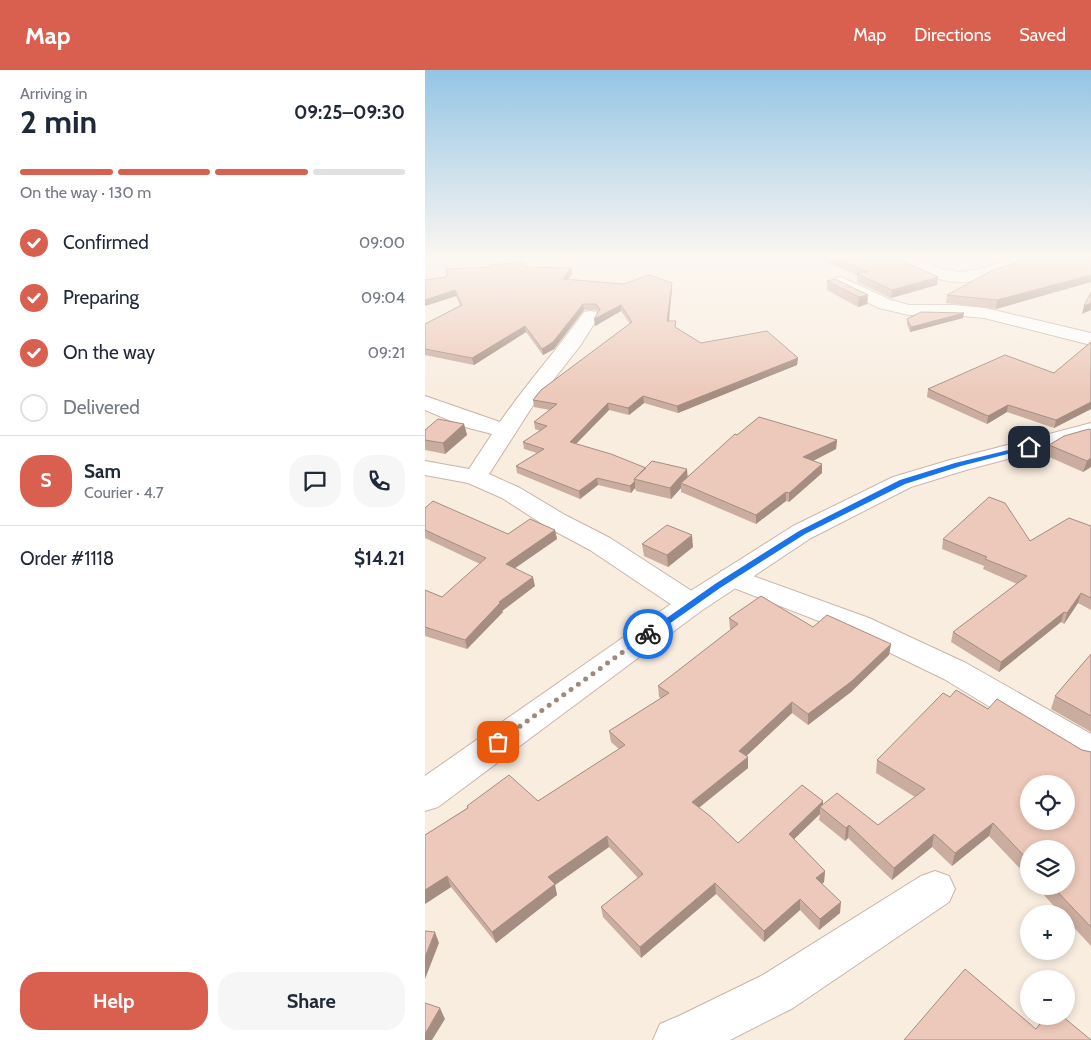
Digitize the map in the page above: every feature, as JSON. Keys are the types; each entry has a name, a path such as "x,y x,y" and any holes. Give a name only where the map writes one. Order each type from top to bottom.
{"street":[{"path":"882,302 909,310 953,310 985,313 1091,339"},
{"path":"475,477 523,404 573,342 590,316"},
{"path":"425,402 473,422 505,431"},
{"path":"425,796 691,604 802,532 902,482 958,465 1088,434"},
{"path":"425,468 475,477 511,493 556,521 600,544 691,604"},
{"path":"731,577 858,625 955,671 1091,751"},
{"path":"676,1040 687,1037 777,992 935,889"}],"building":[{"path":"461,302 669,302 667,321 676,321 675,327 701,343 767,331 798,358 677,406 643,396 628,408 608,403 570,442 611,454 646,468 634,479 635,481 630,486 597,478 579,491 516,466 544,449 523,442 547,426 534,422 557,404 533,400 541,390 632,322 621,305 594,319 600,309 596,304 583,304 553,342 542,349 525,326 472,358 425,349 425,324 462,305"},
{"path":"921,312 964,313 911,327 907,319"},
{"path":"1091,342 1091,402 1056,420 1008,405 988,416 928,389 1005,355 1054,373"},
{"path":"759,417 837,440 803,457 822,464 789,493 786,492 756,515 681,483 735,434 737,435"},
{"path":"438,419 464,424 443,443 425,440 425,430"},
{"path":"1091,430 1091,458 1087,461 1049,445 1064,436"},
{"path":"652,461 687,469 670,488 634,479"},
{"path":"989,497 1005,503 1030,541 1069,518 1091,526 1091,598 1081,593 1067,613 1064,612 1001,662 953,632 1027,576 943,539"},
{"path":"433,501 508,534 530,519 555,530 506,564 533,577 499,602 465,640 425,627 425,590 442,597 486,558 425,530 425,508"},
{"path":"667,525 692,535 667,555 642,544"},
{"path":"761,596 813,627 827,615 891,644 852,681 808,714 792,702 739,751 748,757 692,802 710,816 738,843 802,785 823,801 789,834 825,871 816,878 841,902 820,919 800,899 764,931 715,883 640,947 601,907 643,874 607,836 548,877 555,884 492,932 447,876 425,890 425,835 468,808 467,806 509,775 538,801 625,745 609,731 669,693 658,686 738,624 729,618"},
{"path":"1091,654 1091,716 1055,696"},
{"path":"956,690 988,709 997,699 1082,750 1091,752 1091,927 1075,910 1075,905 1070,905 1061,895 1075,895 1075,840 1020,840 1020,852 993,823 955,853 934,834 894,868 849,825 846,828 820,807 837,793 878,825 925,789 877,760 943,693 950,697"},
{"path":"425,931 435,932 425,957"},
{"path":"965,969 1020,1015 1020,1025 1031,1025 1036,1029 1039,1025 1073,1025 1091,1040 904,1040"},
{"path":"425,1003 440,1008 425,1034"}],"way so far":[{"path":"498,742 648,634"}],"route":[{"path":"648,634 717,586 802,532 902,482 958,465 1029,447"}]}
